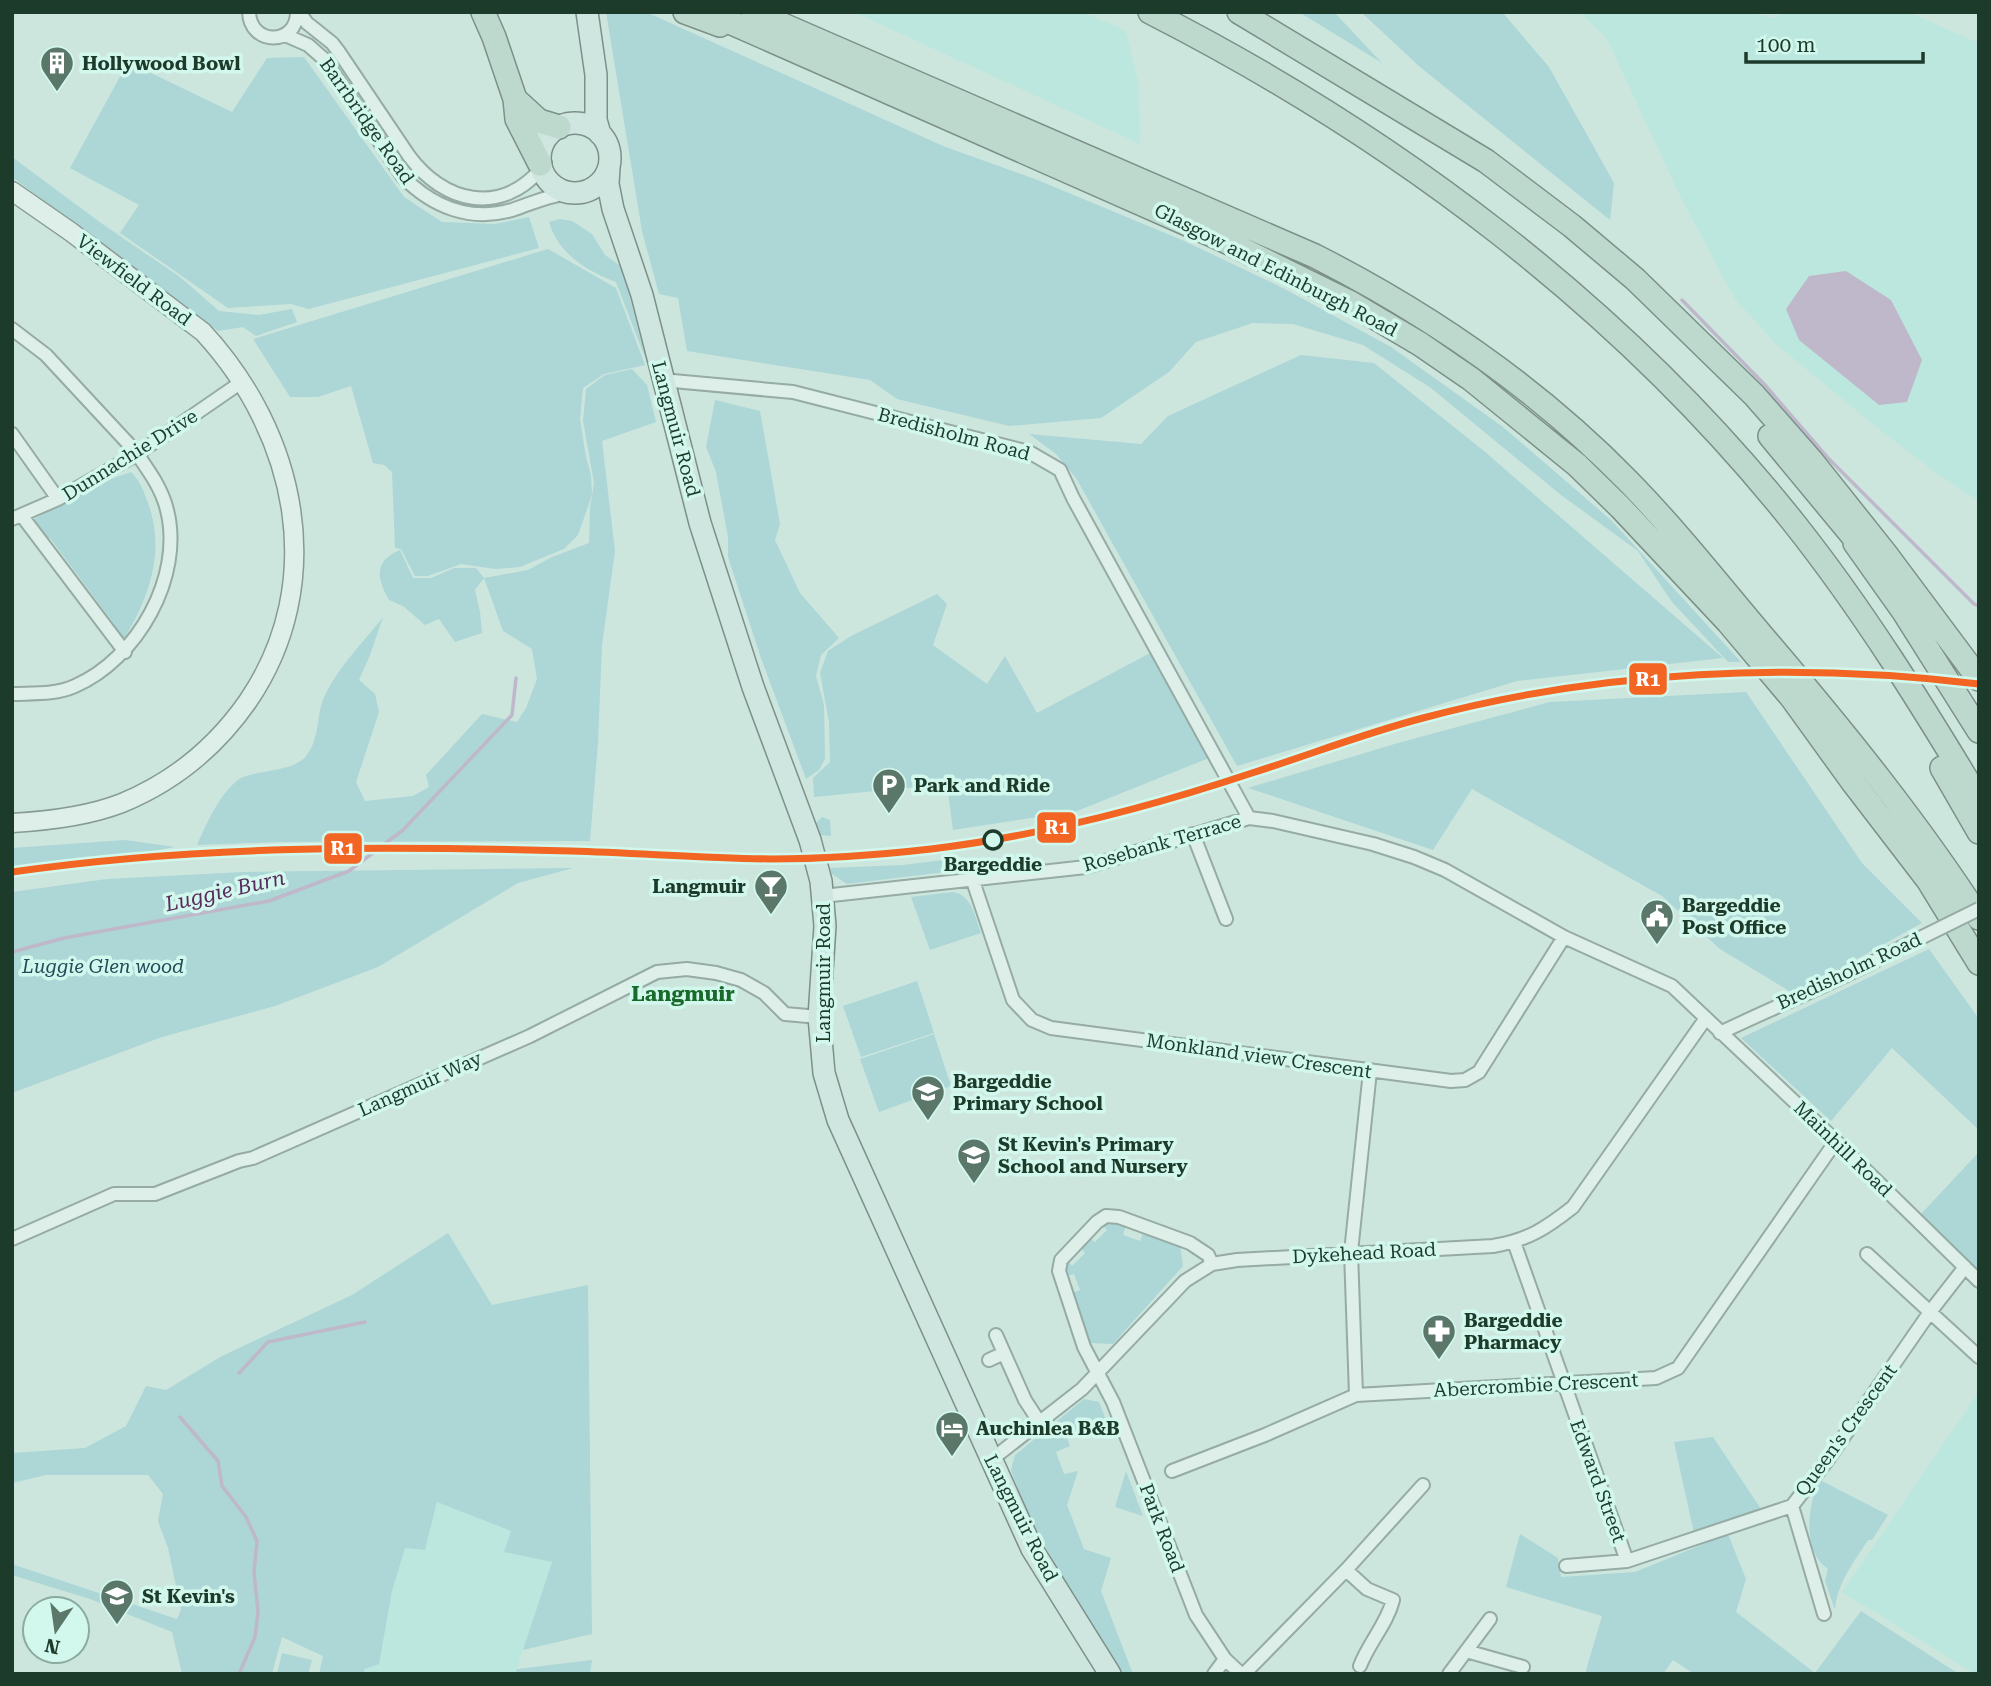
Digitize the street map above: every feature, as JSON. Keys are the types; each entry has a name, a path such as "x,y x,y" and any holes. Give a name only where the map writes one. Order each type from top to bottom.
{"highway":[{"path":"483,12 514,99 517,120 541,167"},
{"path":"494,12 494,37"},
{"path":"685,12 851,74"},
{"name":"Glasgow and Edinburgh Road","path":"707,12 1207,232 1349,302 1420,344 1524,420 1621,508 1728,622 1792,698 1928,880 1979,963"},
{"name":"Glasgow and Edinburgh Road","path":"753,12 1315,256 1361,279 1439,327 1517,384 1574,430 1628,481 1698,560 1839,725 1946,866 1979,918"},
{"path":"1150,12 1258,71 1434,184 1550,275 1634,351 1729,446 1795,524 1864,619 1932,722 1979,800"},
{"path":"1239,12 1495,168 1572,226 1662,304 1754,395 1825,476 1979,679"},
{"path":"1339,71 1489,175 1626,286 1735,396 1915,609 1979,696"},
{"path":"514,99 539,121 564,125"},
{"path":"1634,351 1723,454 1822,581 1912,716 1979,832"},
{"path":"1841,523 1904,612 1979,731"}],"main road":[{"path":"587,12 596,75 596,120 609,149 609,167 605,176 593,188 572,193 552,185 541,167 540,153 543,142 564,125 585,99 596,75"},
{"path":"564,125 585,125 600,134"},
{"name":"Langmuir Road","path":"609,167 610,196 642,295 700,523 753,687 810,840 822,889 824,956 819,1017 824,1073 838,1121 1032,1549 1110,1674"},
{"name":"Langmuir Road","path":"572,193 593,205 621,236"}],"street":[{"name":"Barrbridge Road","path":"249,12 250,22 257,33 270,38 285,35 295,25 298,12"},
{"name":"Barrbridge Road","path":"298,12 332,43 421,172 432,182 456,194 489,198 517,191 541,167"},
{"name":"Barrbridge Road","path":"285,35 308,45 324,59 403,177 419,193 436,203 467,214 485,214 502,212 547,196 572,193"},
{"name":"Viewfield Road","path":"12,191 203,332 221,352 243,382 265,424 279,461 289,491 294,525 295,573 287,614 263,679 236,718 184,769 120,804 32,822 12,823"},
{"path":"12,329 46,355 137,453 167,508 169,522 166,570 158,597 150,615 125,652 75,686 54,693 12,694"},
{"name":"Bredisholm Road","path":"662,380 793,392 1029,452 1060,470 1249,818"},
{"name":"Dunnachie Drive","path":"17,518 58,499 137,453 243,382"},
{"path":"12,433 58,499"},
{"path":"17,518 125,652"},
{"name":"Rosebank Terrace","path":"822,889 973,881 1086,867 1249,818 1273,821 1373,844 1414,856 1445,870 1564,936 1672,986 1706,1018"},
{"path":"1193,834 1226,919"},
{"name":"Monkland view Crescent","path":"973,881 1013,1000 1032,1020 1051,1028 1451,1081 1465,1080 1479,1072 1564,936"},
{"name":"Bredisholm Road","path":"1720,1033 1797,995 1850,975 1900,947 1979,909"},
{"name":"Langmuir Way","path":"12,1239 114,1194 155,1194 253,1158 530,1035 657,972 687,969 716,973 741,980 764,993 785,1014 819,1017"},
{"name":"Mainhill Road","path":"1706,1018 1979,1281"},
{"name":"Dykehead Road","path":"991,1460 1040,1423 1099,1372 1185,1281 1212,1264 1351,1252 1479,1246 1514,1242 1544,1230 1573,1207 1706,1018"},
{"path":"1356,1395 1351,1252 1370,1072"},
{"name":"Abercrombie Crescent","path":"1172,1471 1265,1435 1356,1395 1656,1378 1678,1368 1836,1141"},
{"name":"Park Road","path":"1212,1264 1208,1255 1190,1243 1119,1217 1106,1216 1061,1260 1059,1271 1084,1347 1117,1412 1196,1615 1225,1659 1242,1674"},
{"name":"Edward Street","path":"1514,1242 1627,1561"},
{"path":"1867,1254 1979,1357"},
{"name":"Queen's Crescent","path":"1566,1566 1627,1561 1792,1506 1829,1458 1930,1311 1965,1267"},
{"path":"996,1335 1025,1400 1040,1423"},
{"path":"989,1360 1004,1353"},
{"path":"1242,1674 1346,1570 1423,1485"},
{"path":"1792,1506 1824,1614"},
{"path":"1346,1570 1367,1589 1394,1600 1390,1615 1366,1648 1360,1666"},
{"path":"1449,1674 1490,1619"},
{"path":"1466,1651 1523,1667"},
{"path":"1214,1674 1225,1659"}],"shaded area":[{"path":"854,12 1083,12 1126,31 1138,82 1140,144"},
{"path":"1579,12 1749,12 1773,18 1784,12 1908,12 1979,43 1979,501 1935,472 1870,422 1776,344 1735,299 1680,196 1606,37"},
{"path":"1846,271 1891,300 1922,360 1907,402 1879,405 1799,340 1786,309 1809,276"},
{"path":"1979,1392 1979,1674 1975,1674 1842,1592"},
{"path":"437,1502 511,1531 504,1552 552,1562 515,1674 363,1674 405,1547 425,1550"}],"green space":[{"path":"606,12 646,12 943,146 1035,179 1182,240 1281,287 1391,347 1503,427 1611,520 1741,662 1728,662 1672,602 1638,551 1561,495 1431,388 1363,345 1293,324 1253,323 1196,342 1169,372 1101,418 1009,426 897,399 870,380 687,351 678,298 659,294 642,231"},
{"path":"1299,12 1334,12 1382,63"},
{"path":"1361,12 1503,13 1549,67 1614,183 1610,220 1420,67"},
{"path":"304,57 404,197 442,222 495,224 529,217 539,248 309,309 291,304 228,308 120,233 139,205 70,168 128,62 232,112 267,58"},
{"path":"12,157 180,277 219,311 259,315 292,309 297,322 256,336 243,327 218,331 12,177"},
{"path":"560,219 572,221 592,234 605,255 622,267 646,360 616,282 584,266 566,252 549,222"},
{"path":"548,249 616,288 645,365 604,374 583,388 580,419 591,475 592,495 578,535 564,549 520,567 495,569 461,564 428,576 415,576 401,549 395,548 392,472 384,465 373,463 351,386 318,397 290,397 253,339"},
{"path":"1301,355 1374,363 1484,451 1723,658 1517,681 1237,766 1076,478 1056,454 1029,434 1141,444 1168,416"},
{"path":"632,369 647,385 656,422 602,441 615,551 602,645 590,841 280,842 197,845 215,808 241,778 293,765 306,756 314,743 321,707 328,689 342,667 383,617 359,680 375,694 379,712 356,782 365,801 413,796 429,787 426,775 482,714 517,722 526,708 537,679 532,649 503,631 484,578 528,570 552,557 589,543 594,483 583,421 586,389 605,375"},
{"path":"715,400 760,411 780,524 775,540 800,593 839,638 821,655 816,676 824,705 825,759 819,770 806,779 761,658 728,557 728,537 716,472 706,447"},
{"path":"131,472 140,483 154,523 155,557 147,590 134,622 125,637 118,637 114,634 114,624 50,538 44,538 32,520 111,479"},
{"path":"400,550 413,578 431,578 454,568 476,568 484,578 475,590 482,633 455,642 439,619 425,625 403,606 389,600 382,585 380,571 385,559"},
{"path":"937,594 947,604 933,645 987,684 1005,656 1037,713 1152,652 1209,758 1077,811 953,830 947,784 814,797 813,778 830,762 829,722 820,673 828,651 851,636"},
{"path":"1746,692 1862,863 1922,923 1794,994 1720,949 1662,896 1472,789 1433,850 1248,788 1398,743 1550,702"},
{"path":"822,817 830,820 831,836 820,835 816,823"},
{"path":"125,840 175,847 12,868 12,848"},
{"path":"950,859 953,871 847,884 832,874 830,868 903,865"},
{"name":"Luggie Glen wood","path":"573,868 518,883 378,967 275,1006 162,1037 12,1093 12,892 107,879 243,872"},
{"path":"953,892 965,897 969,902 981,933 930,950 911,897"},
{"path":"1929,949 1979,1019 1979,1130 1892,1048 1831,1121 1741,1038"},
{"path":"917,981 934,1033 861,1057 843,1006"},
{"path":"934,1034 951,1086 879,1112 860,1059"},
{"path":"1979,1152 1979,1274 1921,1214"},
{"path":"1105,1218 1126,1225 1123,1235 1140,1241 1144,1231 1180,1245 1183,1266 1113,1344 1090,1343 1070,1294 1080,1290 1074,1274 1063,1277 1066,1260 1072,1266 1085,1253 1078,1245 1087,1236 1095,1242 1107,1230 1099,1222"},
{"path":"448,1233 492,1305 588,1285 592,1634 523,1650 552,1562 504,1552 511,1531 437,1502 425,1550 405,1548 392,1591 379,1664 365,1669 363,1674 319,1674 323,1656 282,1637 272,1674 182,1674 172,1632 91,1599 91,1595 77,1595 12,1575 12,1564 177,1619 181,1610 168,1548 158,1521 163,1494 148,1475 46,1475 12,1483 12,1453 85,1448 126,1426 146,1386 166,1390 222,1356 352,1295"},
{"path":"1084,1399 1099,1402 1110,1430 1102,1433 1098,1422 1066,1434 1070,1446 1056,1452 1064,1474 1078,1471 1067,1505 1084,1549 1111,1558 1101,1591 1133,1674 1123,1674 1061,1575 1033,1524 1011,1470 1015,1455"},
{"path":"1713,1437 1761,1509 1694,1533 1674,1442"},
{"path":"1126,1471 1143,1516 1115,1507"},
{"path":"1820,1480 1888,1515 1847,1573 1836,1600 1835,1610 1825,1581 1828,1569 1814,1551 1809,1527 1812,1502"},
{"path":"1520,1534 1558,1558 1561,1577 1635,1572 1728,1534 1746,1579 1736,1612 1815,1673 1861,1611 1959,1674 1694,1674 1673,1660 1663,1674 1585,1674 1602,1616 1506,1587"},
{"path":"282,1653 312,1660 308,1674 277,1674"},
{"path":"592,1660 590,1674 515,1674 517,1669"}],"waterway":[{"path":"1682,300 1765,385 1828,458 1979,606"},
{"name":"Luggie Burn","path":"12,952 64,938 269,901 349,871 403,830 512,715 516,678"},
{"path":"239,1373 268,1342 365,1322"},
{"path":"180,1417 218,1461 222,1486 246,1517 257,1541 254,1572 258,1612 255,1637 239,1674"}],"transit line":[{"name":"R1","path":"12,872 152,857 291,849 501,849 771,859 891,853 1012,837 1093,819 1213,786 1401,724 1491,702 1560,689 1629,680 1769,672 1840,673 1979,684"}],"place":[{"name":"Hollywood Bowl","path":"57,93"},
{"name":"Park and Ride","path":"889,815"},
{"name":"Bargeddie","path":"993,840"},
{"name":"Langmuir","path":"771,916"},
{"name":"Bargeddie Post Office","path":"1657,946"},
{"name":"Bargeddie Primary School","path":"928,1122"},
{"name":"St Kevin's Primary School and Nursery","path":"974,1185"},
{"name":"Bargeddie Pharmacy","path":"1439,1361"},
{"name":"Auchinlea B&B","path":"952,1458"},
{"name":"St Kevin's","path":"117,1626"}],"district":[{"name":"Langmuir","path":"683,994"}]}
